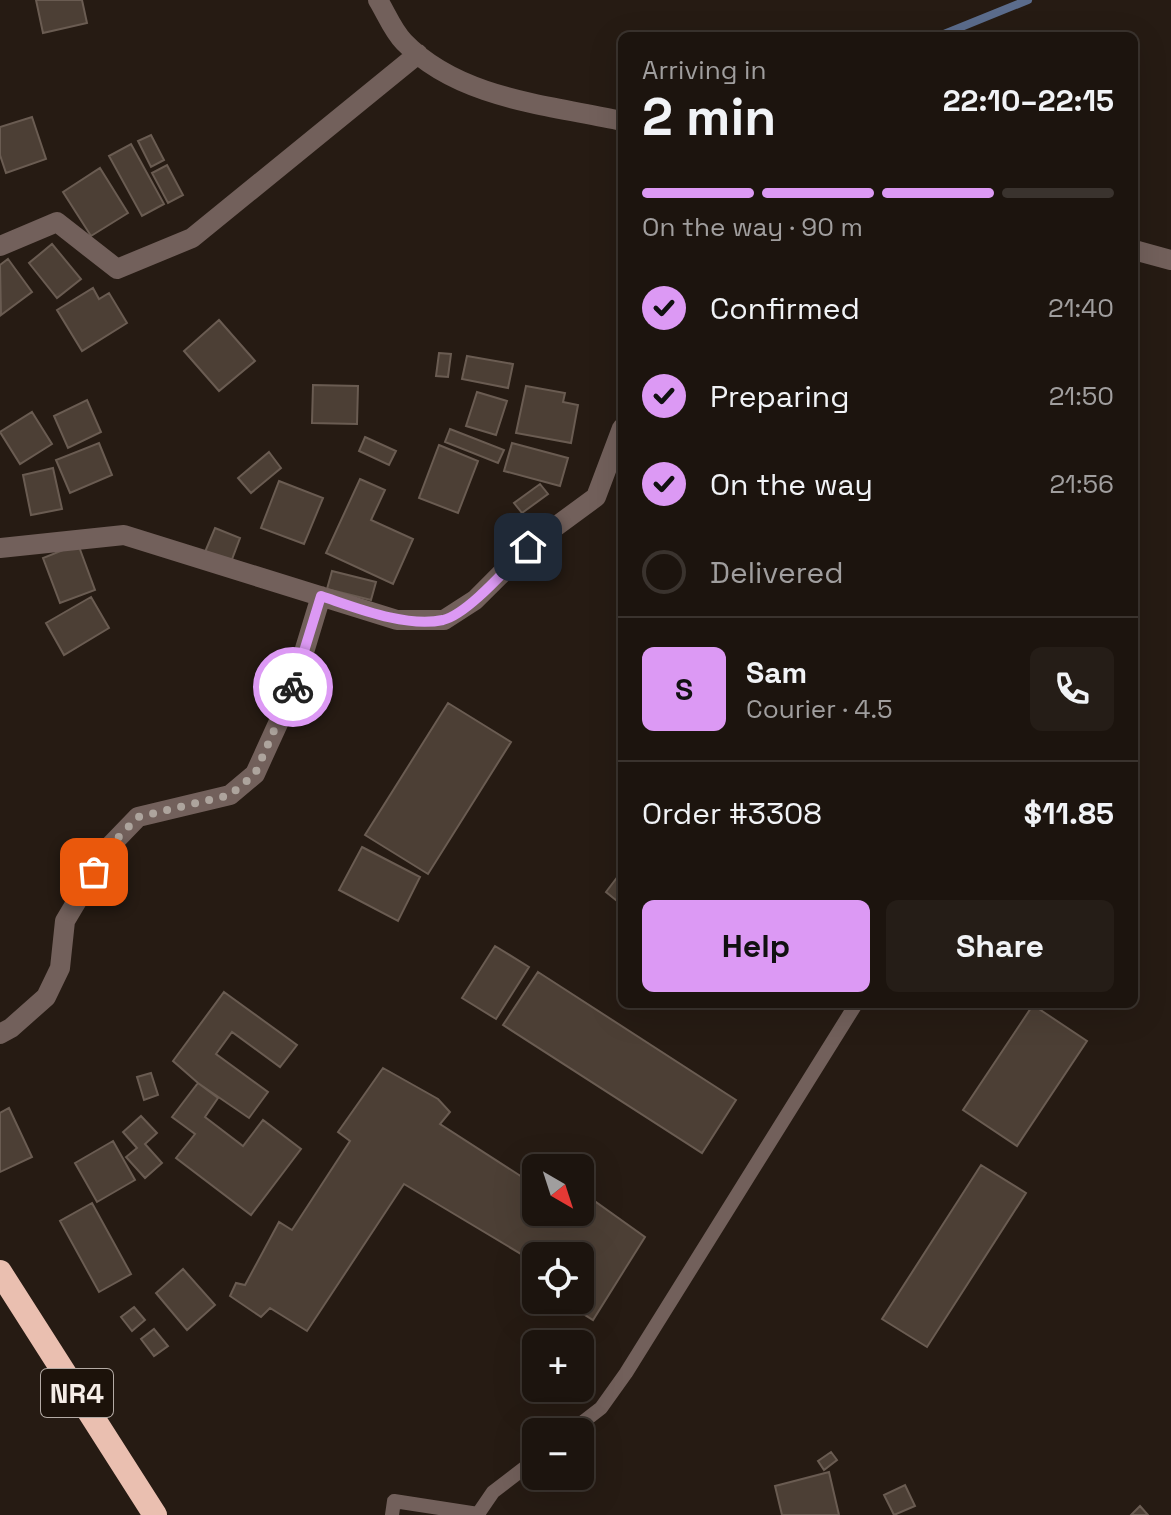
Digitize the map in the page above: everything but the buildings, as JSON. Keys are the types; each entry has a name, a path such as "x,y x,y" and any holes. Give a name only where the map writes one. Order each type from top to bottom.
{"highway":[{"name":"NR4","path":"0,1272 155,1515"}],"street":[{"path":"378,0 402,41 431,64 480,90 618,120"},
{"path":"0,246 57,222 117,269 192,238 418,54"},
{"path":"1138,251 1171,260"},
{"path":"0,548 124,535 397,620 444,620 475,600 528,547 596,497 618,439"},
{"path":"0,1034 46,997 60,968 65,921 109,847 138,817 230,795 255,774 291,695 321,596"}],"lane":[{"path":"588,1418 601,1408 626,1373 854,1008"},
{"path":"392,1515 394,1501 478,1514 493,1492 522,1470"}],"waterway":[{"path":"949,32 1028,0"}],"way so far":[{"path":"94,872 109,847 138,817 230,795 255,774 293,687"}],"route":[{"path":"293,687 321,596 397,620 444,620 475,600 528,547"}]}
